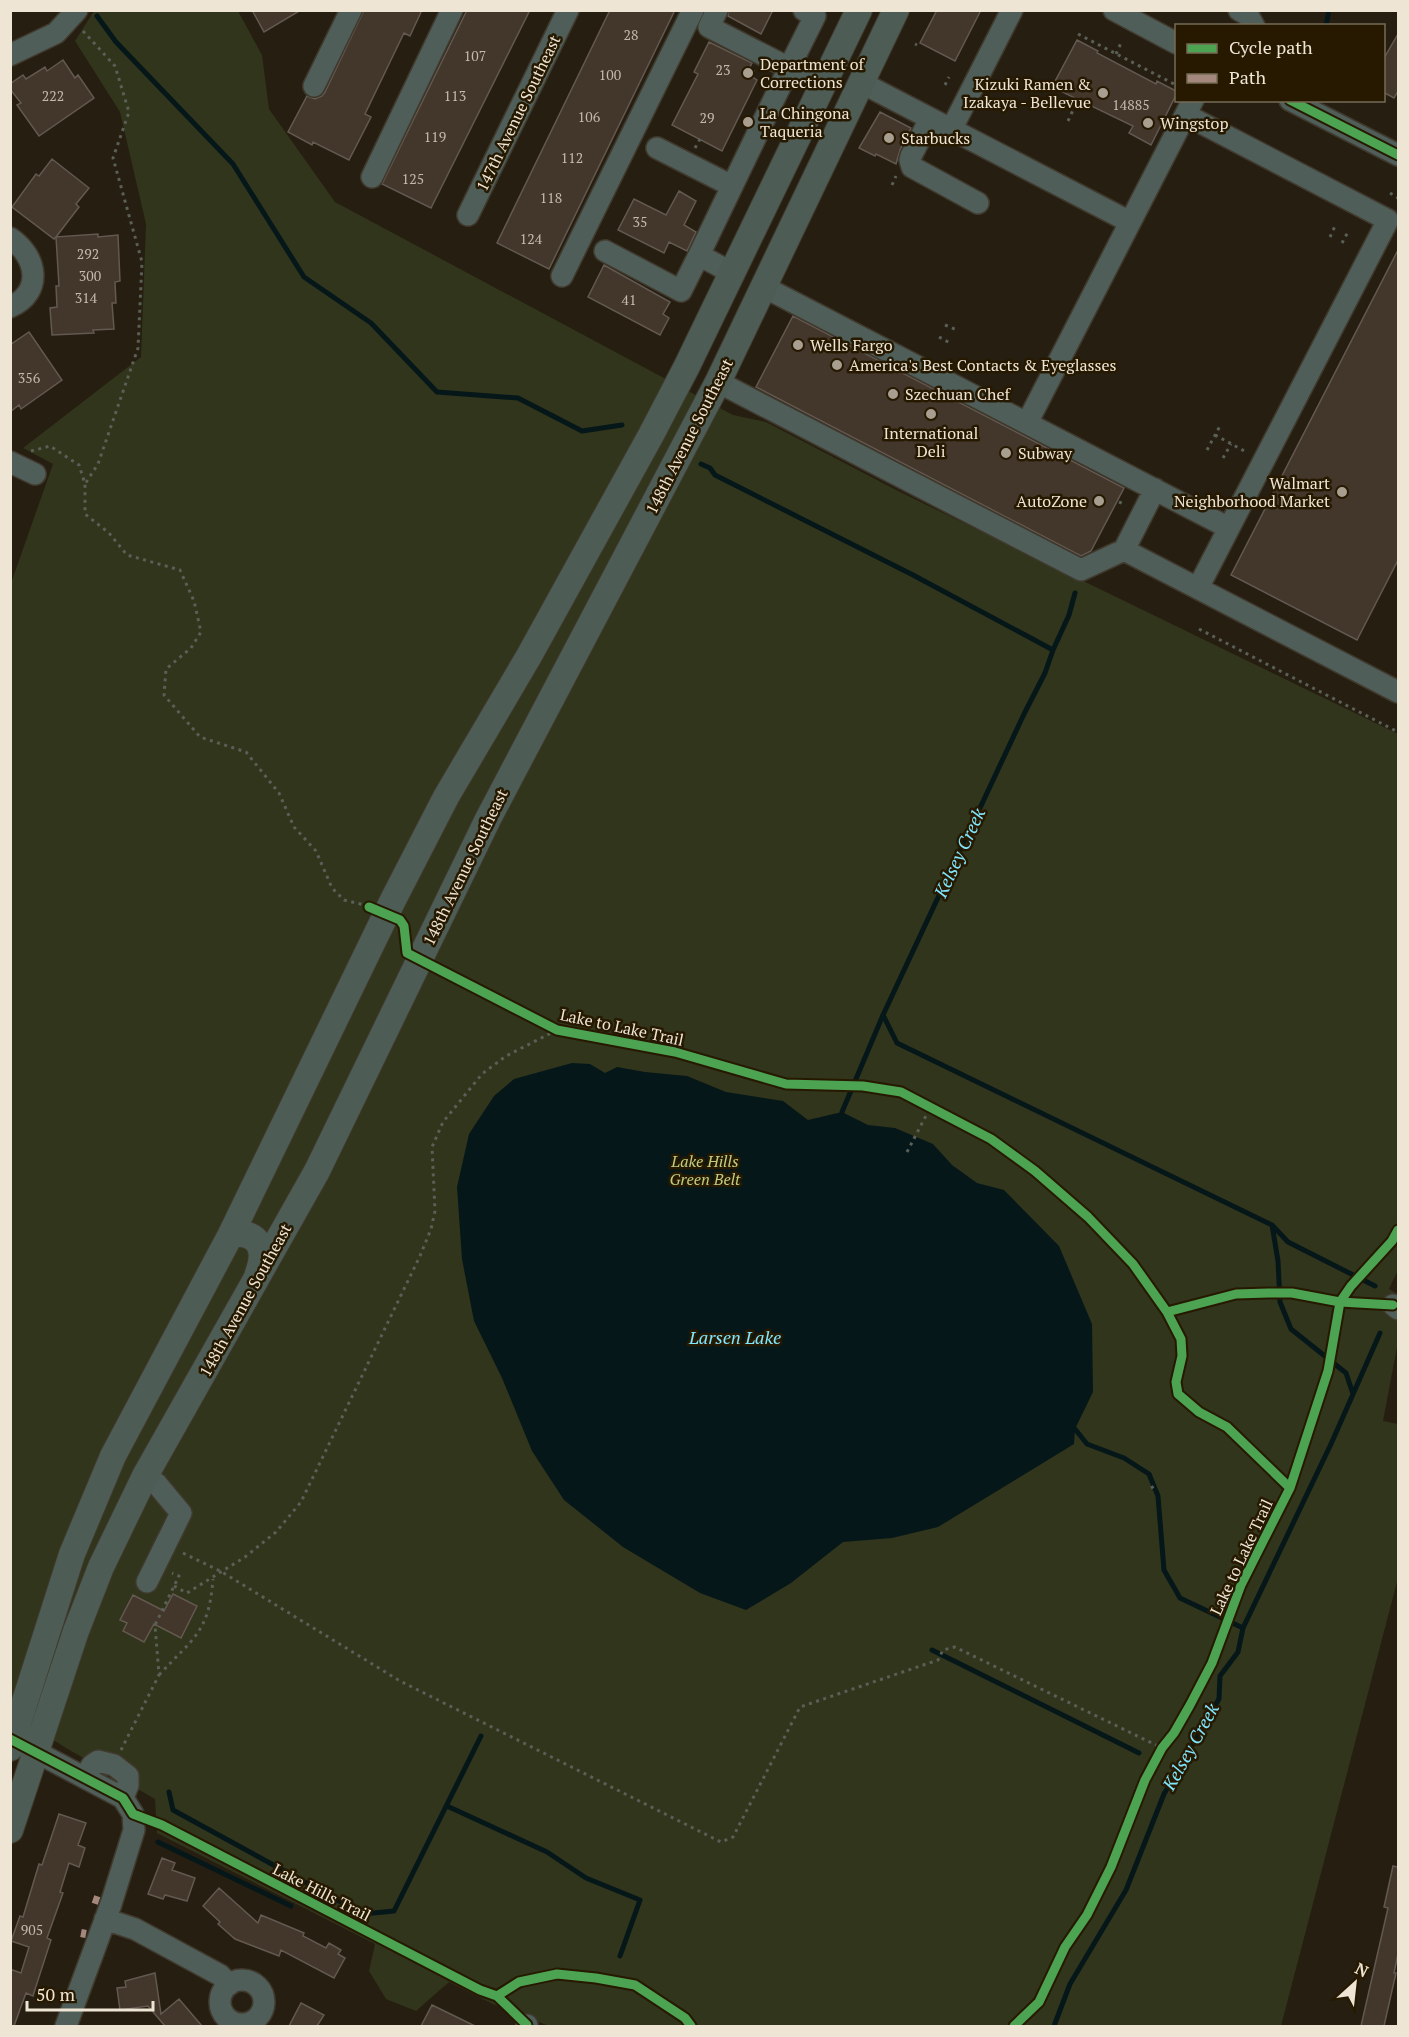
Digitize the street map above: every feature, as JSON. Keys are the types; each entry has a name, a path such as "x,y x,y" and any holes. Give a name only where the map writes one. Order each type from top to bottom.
{"main road":[{"name":"148th Avenue Southeast","path":"10,1830 76,1631 101,1567 145,1476 317,1171 488,819 718,382 896,10"},
{"name":"148th Avenue Southeast","path":"11,1742 72,1554 91,1504 113,1456 231,1234 378,910 529,656 651,435 858,11"},
{"path":"529,656 526,678 528,690 537,696 547,696 556,692"},
{"path":"231,1234 241,1233 251,1236 259,1244 262,1261 252,1289"}],"street":[{"path":"314,86 351,10"},
{"path":"372,177 452,10"},
{"name":"147th Avenue Southeast","path":"468,215 568,10"},
{"path":"562,276 693,10"},
{"path":"717,10 710,27 823,85"},
{"path":"605,250 681,291 815,16 804,10"},
{"path":"951,130 1012,10"},
{"path":"1114,10 1175,42"},
{"path":"1239,10 1248,15 1253,24"},
{"path":"10,55 56,33 74,14"},
{"path":"862,83 1130,222"},
{"path":"1294,102 1398,155"},
{"path":"1027,423 1190,108 1388,220 1198,588"},
{"path":"930,118 911,156 912,168 978,203"},
{"path":"657,148 732,186"},
{"path":"10,238 27,255 32,265 33,276 32,286 27,296 18,304 10,307"},
{"path":"699,255 732,273"},
{"path":"764,287 1229,528"},
{"path":"718,382 1081,570 1124,550 1155,489"},
{"path":"17,457 35,474"},
{"path":"1124,550 1398,692"},
{"path":"145,1476 156,1483 181,1513 151,1573"},
{"path":"11,1742 37,1752 86,1778 128,1806 134,1830 66,2026"},
{"path":"105,1919 135,1929 220,1976 229,1985"}],"path":[{"path":"74,14 115,66 129,112 113,158 142,262 138,348 98,464 85,484"},
{"path":"1078,34 1175,84"},
{"path":"1116,54 1121,44"},
{"path":"945,85 949,77"},
{"path":"1068,121 1074,108"},
{"path":"891,185 897,174"},
{"path":"1390,194 1398,198"},
{"path":"1330,237 1336,224"},
{"path":"1342,243 1349,231"},
{"path":"945,325 957,330"},
{"path":"939,337 950,343"},
{"path":"1207,450 1220,426"},
{"path":"1215,435 1253,456"},
{"path":"1223,458 1231,444"},
{"path":"17,457 50,446 79,465 85,484 84,514 109,533 127,555 180,570 194,601 201,632 191,648 166,669 164,695 200,737 246,752 279,793 294,827 316,851 332,888 344,900 378,910"},
{"path":"1199,629 1398,732"},
{"path":"174,1586 187,1593 245,1557 276,1532 301,1502 431,1229 435,1211 432,1147 443,1122 482,1074 506,1056 552,1028"},
{"path":"920,1103 940,1113"},
{"path":"907,1152 930,1108"},
{"path":"1151,1488 1156,1485"},
{"path":"166,1544 222,1572 400,1682 722,1842 733,1837 800,1707 938,1660 942,1650 955,1647 1165,1744 1156,1759"},
{"path":"120,1752 159,1675 155,1625 179,1576 151,1573"},
{"path":"159,1675 192,1642 203,1627 211,1604 213,1578"}],"green space":[{"name":"Lake Hills Green Belt","path":"94,11 238,11 262,55 269,109 335,202 733,415 766,422 900,492 1398,734 1398,1270 1389,1289 1398,1294 1398,1342 1383,1421 1398,1424 1398,1578 1281,2026 549,2026 493,2004 449,1982 416,2011 386,1999 369,1971 375,1944 157,1833 155,1799 66,1748 11,1713 10,586 53,464 23,448 141,357 146,224 120,112 75,41"}],"water":[{"name":"Larsen Lake","path":"572,1063 590,1064 605,1073 617,1067 687,1076 726,1092 783,1101 808,1120 842,1112 868,1125 895,1128 933,1144 952,1165 977,1183 1004,1190 1059,1246 1092,1324 1093,1392 1075,1429 1074,1444 938,1527 892,1538 843,1542 791,1583 746,1610 700,1593 623,1547 564,1500 532,1451 502,1378 474,1321 462,1259 457,1187 469,1134 494,1096 514,1079"}],"building":[{"path":"252,10 301,10 264,32"},
{"path":"364,10 422,10 410,36 404,33 365,114 371,117 349,160 313,142 312,145 288,132 307,96 315,99 325,92"},
{"path":"467,10 530,10 431,208 382,184"},
{"path":"610,10 675,10 549,269 497,243"},
{"path":"729,10 773,10 761,34 728,16"},
{"path":"937,10 981,10 955,61 920,43"},
{"path":"1398,34 1398,91 1394,98 1385,93 1385,57"},
{"path":"1077,40 1156,84 1157,81 1175,90 1175,97 1151,145 1129,133 1133,126 1052,87"},
{"path":"709,42 752,63 749,69 754,71 751,76 757,80 722,151 672,125 698,74 694,72"},
{"path":"63,60 75,78 78,75 94,98 39,136 17,105 21,103 10,89 10,84 23,75 26,79 45,67 47,71"},
{"name":"Starbucks","path":"880,112 911,128 896,164 859,148"},
{"path":"52,159 89,188 76,204 79,207 54,239 12,207 36,174 39,176"},
{"path":"679,191 696,201 684,225 696,232 687,251 669,242 664,253 618,230 634,199 666,215"},
{"path":"118,235 120,281 115,282 116,303 112,303 114,329 93,330 94,333 52,335 50,308 57,307 56,286 59,286 56,237"},
{"path":"1398,250 1398,560 1357,640 1231,575"},
{"path":"604,265 670,302 663,314 669,318 660,335 588,297"},
{"path":"793,316 1124,488 1091,551 1081,556 756,387"},
{"path":"29,332 62,380 21,409 19,405 10,412 10,345"},
{"path":"173,1594 197,1606 181,1638 154,1624 144,1642 123,1631 127,1623 120,1620 133,1595 164,1611"},
{"path":"59,1814 86,1823 78,1845 85,1848 79,1867 69,1863 60,1892 63,1893 47,1938 51,1940 33,1996 26,1993 14,2026 10,2026 10,1969 21,1973 29,1947 11,1941 20,1916 23,1917 39,1864 42,1865"},
{"path":"162,1858 175,1863 172,1870 195,1878 187,1901 165,1895 163,1899 148,1894"},
{"path":"1393,1866 1398,1867 1398,1954 1394,1973 1396,1973 1384,2026 1361,2026 1388,1908 1384,1907"},
{"path":"219,1888 258,1923 261,1915 304,1933 303,1936 326,1948 329,1943 341,1950 338,1954 345,1958 334,1978 281,1950 279,1956 235,1939 203,1906"},
{"path":"155,1973 161,2014 179,1999 202,2026 165,2026 148,2006 120,2010 117,1988 126,1987 125,1981"},
{"path":"301,2003 324,2015 317,2026 289,2026"},
{"path":"432,2005 475,2026 421,2026"}],"waterway":[{"name":"Kelsey Creek","path":"1326,24 1329,10"},
{"path":"97,16 116,42 233,164 304,277 371,323 437,392 518,398 582,431 622,425"},
{"path":"701,464 710,468 715,475 913,575 1053,650"},
{"name":"Kelsey Creek","path":"842,1112 883,1015 1045,673 1069,615 1075,593"},
{"path":"883,1015 897,1043 1272,1225 1288,1242 1375,1286"},
{"path":"1272,1225 1278,1261 1280,1302 1291,1329 1346,1373 1353,1394"},
{"path":"1243,1628 1331,1444 1380,1333"},
{"name":"Kelsey Creek","path":"1054,2026 1070,1984 1126,1890 1164,1794 1219,1699 1220,1676 1238,1652 1243,1628 1180,1598 1164,1570 1158,1496 1149,1474 1124,1458 1087,1444 1075,1429"},
{"path":"932,1650 1139,1753"},
{"path":"169,1792 173,1810 363,1914 394,1911 481,1736"},
{"path":"447,1806 547,1852 586,1878 640,1900 620,1956"},
{"path":"158,1842 291,1906"}],"marked path":[{"path":"93,1899 99,1901"},
{"path":"81,1933 86,1934"}],"cycle path":[{"path":"1294,102 1398,155"},
{"name":"Lake to Lake Trail","path":"369,907 400,920 404,926 407,953 557,1030 675,1052 786,1084 863,1086 901,1092 991,1139 1035,1171 1088,1217 1133,1264 1167,1312 1181,1339 1182,1356 1176,1382 1178,1394 1199,1412 1227,1427 1290,1488 1241,1585 1212,1663 1174,1733 1162,1748 1145,1780 1111,1867 1087,1915 1065,1947 1039,2002 1014,2026"},
{"path":"1290,1488 1328,1371 1340,1302 1351,1286 1392,1241 1398,1230"},
{"path":"1167,1312 1236,1294 1268,1293 1292,1293 1340,1302 1393,1305"},
{"name":"Lake Hills Trail","path":"10,1739 123,1798 133,1814 162,1825 480,1990 497,1996 527,2025"},
{"path":"497,1996 519,1982 557,1974 596,1978 635,1985 685,2018 691,2026"}],"place":[{"name":"Department of Corrections","path":"748,73"},
{"name":"Kizuki Ramen & Izakaya - Bellevue","path":"1103,93"},
{"name":"La Chingona Taqueria","path":"748,122"},
{"name":"Wingstop","path":"1148,123"},
{"name":"Starbucks","path":"889,138"},
{"name":"Wells Fargo","path":"798,345"},
{"name":"America's Best Contacts & Eyeglasses","path":"837,365"},
{"name":"Szechuan Chef","path":"893,394"},
{"name":"International Deli","path":"931,414"},
{"name":"Subway","path":"1006,453"},
{"name":"Walmart Neighborhood Market","path":"1342,492"},
{"name":"AutoZone","path":"1099,501"}]}
